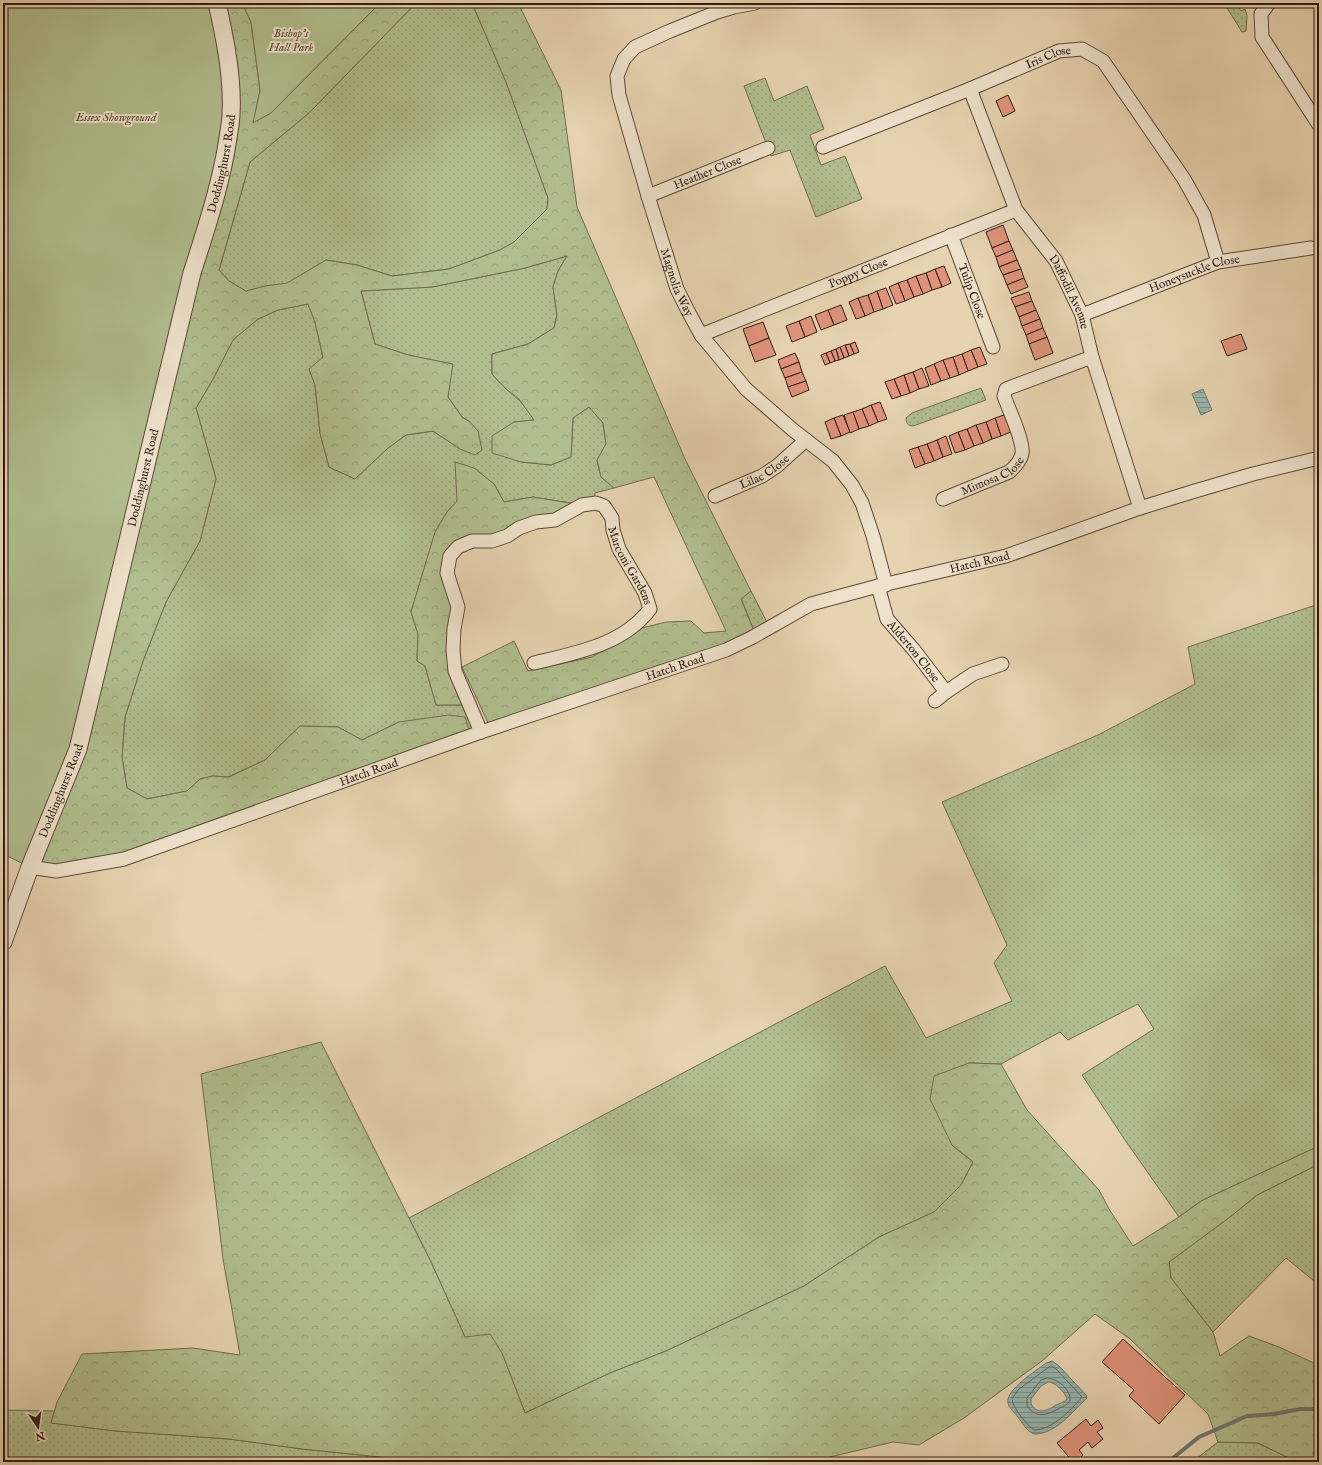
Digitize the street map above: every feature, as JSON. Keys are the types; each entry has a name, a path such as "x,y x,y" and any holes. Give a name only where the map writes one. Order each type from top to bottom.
{"street":[{"name":"Doddinghurst Road","path":"3,942 30,867 78,749 192,273 213,207 225,159 231,114 230,81 228,58 217,3"},
{"name":"Magnolia Way","path":"755,3 734,7 670,30 635,47 624,59 617,76 619,95 648,196 678,289 688,311 701,335 746,389 837,466 852,484 862,503 873,536 882,585"},
{"path":"1269,3 1261,14 1262,37 1319,125"},
{"name":"Iris Close","path":"823,147 970,89 1059,51 1082,49 1103,61 1184,179 1204,215 1218,262"},
{"name":"Daffodil Avenue","path":"970,89 1016,210 1056,260 1082,315 1092,357 1140,508"},
{"name":"Heather Close","path":"648,196 768,148"},
{"name":"Poppy Close","path":"701,335 1016,210"},
{"name":"Tulip Close","path":"951,235 993,347"},
{"name":"Honeysuckle Close","path":"1082,315 1218,262 1311,248"},
{"name":"Mimosa Close","path":"943,498 1010,472 1018,464 1022,454 1021,442 1004,396 1006,389 1092,357"},
{"name":"Lilac Close","path":"715,496 762,476 777,466 806,440"},
{"name":"Hatch Road","path":"30,867 56,871 124,859 481,732 726,650 753,637 811,604 882,585 1006,556 1140,508 1253,474 1319,458"},
{"name":"Marconi Gardens","path":"481,732 455,671 453,650 454,629 458,607 447,573 450,556 458,547 472,541 492,541 507,536 519,528 536,522 555,520 582,505 596,503 604,506 612,518 613,530 619,548 645,593 650,609 642,620 613,640 573,653 534,663"},
{"name":"Alderton Close","path":"882,585 887,619 914,650 946,692"},
{"name":"Alderton Close","path":"935,701 973,674 1002,664"}],"green space":[{"name":"Essex Showground","path":"3,3 217,3 231,114 78,749 30,867 3,854"},
{"path":"217,3 242,3 251,22 260,90 254,122 271,113 380,3 416,3 310,112 250,162 219,270 229,281 246,291 265,286 287,283 326,260 357,265 392,276 449,269 500,250 514,242 547,209 548,198 506,82 472,3 518,3 561,90 577,207 685,459 751,591 741,599 756,636 491,729 462,667 514,641 528,671 592,657 642,628 666,622 691,621 704,633 726,631 654,477 614,488 601,477 597,460 606,444 603,423 589,407 573,418 571,457 551,465 521,462 492,453 492,436 514,422 534,420 519,399 505,388 492,374 492,354 528,344 554,328 557,315 553,287 558,271 567,256 525,268 432,287 361,291 375,344 408,355 453,364 448,397 462,417 470,422 478,431 482,450 475,455 460,449 433,431 406,435 388,448 355,479 329,467 320,433 315,385 309,369 323,357 315,322 308,304 278,310 258,319 233,340 196,408 216,479 200,541 166,602 143,661 125,717 122,757 127,788 147,799 187,791 200,779 213,776 229,777 265,760 300,726 338,727 362,740 399,722 449,715 465,717 471,736 124,859 30,867"},
{"name":"Bishop's Hall Park","path":"242,3 380,3 271,113 253,123 260,90 251,22"},
{"path":"416,3 472,3 506,82 548,198 547,209 514,242 500,250 449,269 392,276 357,265 326,260 287,284 265,286 246,292 229,281 219,270 250,162 310,112"},
{"path":"1224,3 1236,3 1241,11 1245,9 1247,15 1246,31 1242,32"},
{"path":"765,78 774,101 807,86 824,129 810,135 821,165 845,156 862,199 816,217 790,150 771,156 744,86"},
{"path":"567,256 558,271 553,287 557,315 554,328 528,344 492,354 492,374 520,401 535,420 514,422 521,462 551,465 571,457 573,418 589,407 603,423 606,444 597,461 601,477 614,488 595,493 594,503 582,505 533,497 504,502 494,484 474,468 457,501 447,512 436,530 411,612 418,634 417,661 425,666 436,705 470,705 481,732 399,722 362,740 338,727 300,726 265,760 228,777 213,776 200,779 187,791 147,799 127,788 122,757 125,717 143,661 166,602 200,541 216,479 196,408 233,340 258,319 278,310 308,304 315,322 323,358 309,369 315,385 320,433 329,467 355,479 388,448 406,435 433,431 460,449 470,422 462,417 448,397 452,364 408,355 375,344 361,291 432,287 525,268"},
{"path":"981,388 986,400 913,426 907,423 906,418 912,413"},
{"path":"455,462 474,468 494,484 504,502 533,497 582,505 472,541 450,556 458,607 453,650 470,705 436,705 425,666 417,661 418,634 411,612 435,532 447,512 457,501"},
{"path":"751,591 770,628 756,636 741,598"},
{"path":"1319,604 1319,1146 1201,1201 1179,1217 1082,1075 1154,1029 1138,1004 1068,1040 1060,1032 1001,1064 969,1063 952,1145 973,1162 961,1185 934,1212 879,1237 804,1286 666,1351 610,1373 525,1413 502,1353 465,1337 409,1218 885,966 926,1038 1012,1001 994,963 1007,945 942,802 1098,735 1195,684 1188,647"},
{"path":"321,1042 431,1262 465,1337 490,1334 502,1353 525,1413 610,1373 666,1351 804,1286 879,1237 934,1212 961,1185 973,1162 952,1145 930,1099 934,1076 969,1063 1001,1064 1027,1110 1099,1190 1109,1209 1133,1246 1179,1217 1201,1201 1319,1146 1319,1164 1257,1195 1169,1262 1171,1278 1213,1332 1220,1356 1249,1336 1319,1364 1319,1462 1297,1462 1258,1443 1218,1442 1208,1414 1130,1339 1095,1314 1042,1361 964,1418 919,1445 893,1442 809,1462 429,1462 302,1449 229,1439 116,1431 51,1423 57,1402 82,1354 193,1348 240,1355 223,1259 201,1074"},
{"path":"1319,1164 1319,1285 1286,1258 1213,1332 1171,1278 1169,1262 1257,1195"},
{"path":"3,1410 55,1411 51,1423 116,1431 229,1439 302,1449 429,1462 3,1462"},
{"path":"1218,1442 1258,1443 1295,1461 1319,1462 1192,1462"}],"water":[{"path":"1203,389 1212,410 1201,415 1192,394"},
{"path":"1052,1361 1059,1366 1086,1395 1087,1398 1069,1416 1056,1426 1042,1433 1034,1434 1026,1429 1010,1408 1008,1398 1016,1386 1046,1363","holes":["1051,1382 1064,1393 1067,1399 1049,1409 1043,1411 1037,1410 1031,1404 1031,1399 1041,1386"]}],"building":[{"path":"1008,95 1015,111 1003,117 996,101"},
{"path":"1003,225 1009,241 992,248 986,232"},
{"path":"1009,241 1013,250 996,257 992,248"},
{"path":"1013,250 1017,260 999,267 996,257"},
{"path":"1017,260 1021,269 1003,275 999,267"},
{"path":"944,266 951,283 942,287 935,269"},
{"path":"935,269 942,287 932,290 926,273"},
{"path":"1021,269 1024,278 1007,285 1003,275"},
{"path":"926,273 932,290 923,294 916,276"},
{"path":"916,276 923,294 914,297 907,280"},
{"path":"1024,278 1028,287 1011,294 1007,285"},
{"path":"907,280 914,297 905,301 898,283"},
{"path":"898,283 905,301 896,304 889,287"},
{"path":"886,288 893,305 883,309 877,291"},
{"path":"877,291 883,309 874,312 868,295"},
{"path":"1029,292 1032,301 1015,307 1011,298"},
{"path":"868,295 874,312 865,316 858,298"},
{"path":"858,298 865,316 856,319 849,302"},
{"path":"1032,301 1036,310 1019,317 1015,307"},
{"path":"841,305 847,320 834,325 828,310"},
{"path":"828,310 834,325 821,330 815,315"},
{"path":"1036,310 1040,319 1022,326 1019,317"},
{"path":"811,316 817,332 805,337 799,321"},
{"path":"1040,319 1043,328 1026,335 1022,326"},
{"path":"799,321 805,337 792,342 786,326"},
{"path":"763,322 769,338 749,346 743,329"},
{"path":"1043,328 1047,337 1029,344 1026,335"},
{"path":"1241,334 1247,349 1227,356 1221,341"},
{"path":"1047,337 1053,353 1035,360 1029,344"},
{"path":"769,338 776,355 755,362 749,346"},
{"path":"855,342 859,352 854,354 850,344"},
{"path":"850,344 854,354 849,356 845,345"},
{"path":"845,345 849,356 844,358 840,347"},
{"path":"840,347 844,358 839,360 836,349"},
{"path":"980,347 987,364 978,367 971,350"},
{"path":"836,349 839,360 835,361 831,351"},
{"path":"971,350 978,367 968,371 962,354"},
{"path":"831,351 835,361 830,363 826,353"},
{"path":"795,353 799,362 781,369 778,360"},
{"path":"826,353 830,363 825,365 821,355"},
{"path":"962,354 968,371 959,375 953,357"},
{"path":"953,357 959,375 950,378 943,360"},
{"path":"943,360 950,378 941,381 934,364"},
{"path":"799,362 802,372 785,378 781,369"},
{"path":"934,364 941,381 931,385 925,368"},
{"path":"922,368 929,386 919,389 913,372"},
{"path":"802,372 806,381 788,387 785,378"},
{"path":"913,372 919,389 910,393 904,375"},
{"path":"904,375 910,393 901,396 894,379"},
{"path":"894,379 901,396 892,399 885,382"},
{"path":"806,381 809,390 792,397 788,387"},
{"path":"880,402 887,419 878,422 871,405"},
{"path":"871,405 878,422 869,426 862,409"},
{"path":"862,409 869,426 859,429 853,412"},
{"path":"853,412 859,429 850,433 844,415"},
{"path":"843,415 850,432 841,436 834,418"},
{"path":"1004,415 1011,432 1001,436 995,418"},
{"path":"834,418 841,436 831,439 825,422"},
{"path":"995,418 1001,436 992,439 986,422"},
{"path":"986,422 992,439 983,443 976,425"},
{"path":"976,425 983,443 974,446 967,429"},
{"path":"967,429 974,446 965,450 958,432"},
{"path":"958,432 965,450 955,453 949,436"},
{"path":"946,436 952,454 943,457 937,440"},
{"path":"937,440 943,457 934,461 927,444"},
{"path":"927,444 934,461 925,464 918,447"},
{"path":"918,447 925,464 915,468 909,450"},
{"path":"1123,1339 1185,1395 1159,1424 1129,1396 1134,1390 1102,1362"},
{"path":"1086,1419 1091,1426 1098,1420 1103,1428 1097,1432 1103,1439 1092,1448 1088,1442 1079,1450 1083,1455 1076,1462 1073,1462 1057,1443"}],"waterway":[{"path":"1168,1462 1199,1437 1247,1416 1274,1414 1300,1409 1319,1409"}]}
